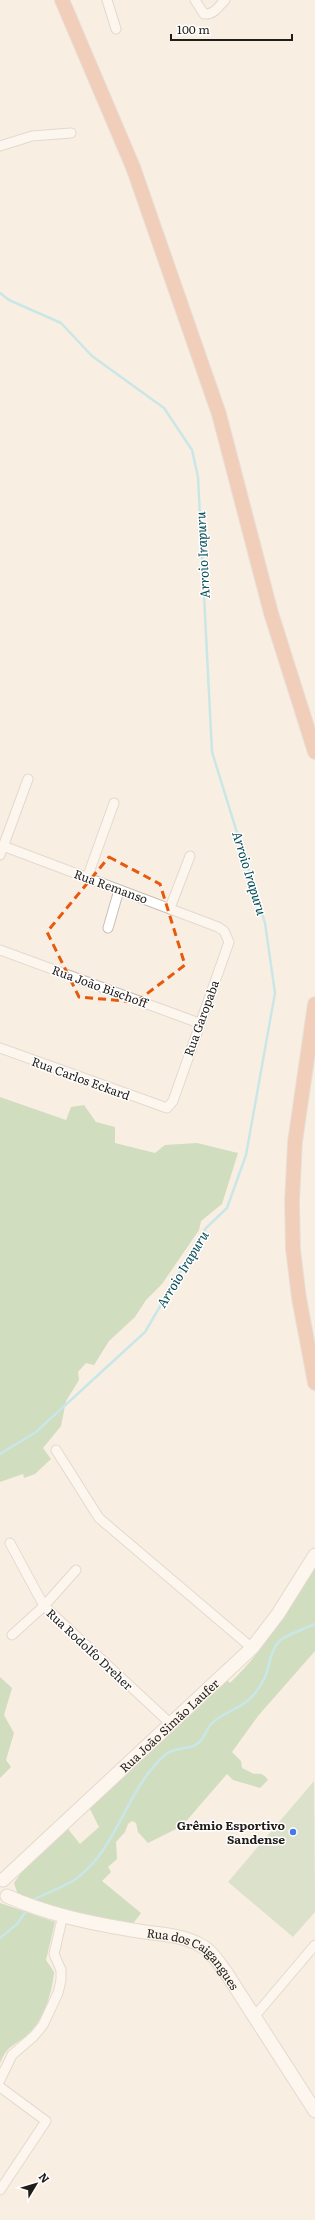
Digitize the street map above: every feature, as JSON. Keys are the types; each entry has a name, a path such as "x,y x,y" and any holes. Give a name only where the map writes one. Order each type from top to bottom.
{"main road":[{"path":"63,1 133,167 219,414 271,613 315,752"},
{"path":"315,1004 295,1142 292,1202 293,1249 299,1298 315,1383"},
{"name":"Rua João Simão Laufer","path":"2,1880 252,1648 278,1614 315,1555"},
{"path":"2,1880 6,1882 10,1889 8,1898"},
{"name":"Rua dos Caigangues","path":"8,1898 43,1911 107,1926 172,1937 201,1945 213,1956 225,1971 315,2111"}],"street":[{"path":"107,0 116,29"},
{"path":"194,0 204,14 214,12 224,0"},
{"path":"0,146 32,136 71,133"},
{"path":"2,851 28,779"},
{"path":"87,878 114,803"},
{"name":"Rua Remanso","path":"2,851 87,878 218,926"},
{"path":"170,908 190,856"},
{"path":"108,928 119,890"},
{"name":"Rua Garopaba","path":"162,1108 170,1106 229,942 224,930 218,926"},
{"name":"Rua João Bischoff","path":"0,950 199,1022"},
{"name":"Rua Carlos Eckard","path":"0,1048 162,1108"},
{"path":"56,1450 99,1518 252,1648"},
{"name":"Rua Rodolfo Dreher","path":"10,1543 44,1606 171,1724"},
{"path":"12,1635 44,1606 76,1570"},
{"path":"0,2080 12,2054 34,2036 58,1993 61,1980 60,1970 54,1954 63,1915"},
{"path":"254,2016 315,1945"},
{"path":"0,2087 46,2122 0,2190"}],"highlighted area":[{"path":"109,857 160,884 185,965 136,1002 79,997 47,932"}],"green space":[{"path":"0,1097 66,1120 71,1107 84,1105 96,1122 115,1127 115,1143 155,1153 165,1145 197,1143 238,1153 222,1204 201,1221 199,1230 162,1284 146,1300 135,1317 109,1341 94,1365 86,1363 78,1372 79,1380 66,1401 61,1426 43,1448 51,1459 35,1474 24,1478 23,1474 0,1482"},
{"path":"315,1563 315,1651 258,1716 232,1752 241,1761 242,1768 254,1774 262,1774 268,1780 260,1788 233,1780 227,1774 182,1826 148,1843 138,1832 136,1823 132,1821 128,1824 125,1832 116,1842 117,1859 108,1867 111,1872 102,1881 141,1913 132,1925 53,1907 18,1895 14,1883 21,1873 68,1829 80,1844 99,1827 89,1807 226,1679 230,1683 243,1670 266,1641"},
{"path":"0,1677 12,1688 4,1715 14,1733 6,1760 11,1767 0,1778"},
{"name":"Grêmio Esportivo Sandense","path":"314,1781 315,1912 293,1937 228,1882"},
{"path":"0,1903 55,1922 46,1960 54,1972 52,1988 44,2012 30,2032 6,2052 0,2063"}],"waterway":[{"name":"Arroio Irapuru","path":"0,293 9,300 61,323 92,356 164,408 192,450 198,477 212,752 265,923 275,993 246,1155 227,1208 206,1228 145,1332 36,1432 0,1454"},
{"path":"32,1902 35,1899 76,1879 91,1866 103,1851 141,1783 152,1768 166,1754 177,1749 190,1747 197,1744 211,1724 245,1703 259,1688 265,1677 276,1645 282,1639 315,1624"},
{"path":"0,1938 17,1924 28,1908"}],"place":[{"name":"Grêmio Esportivo Sandense","path":"293,1832"}]}
